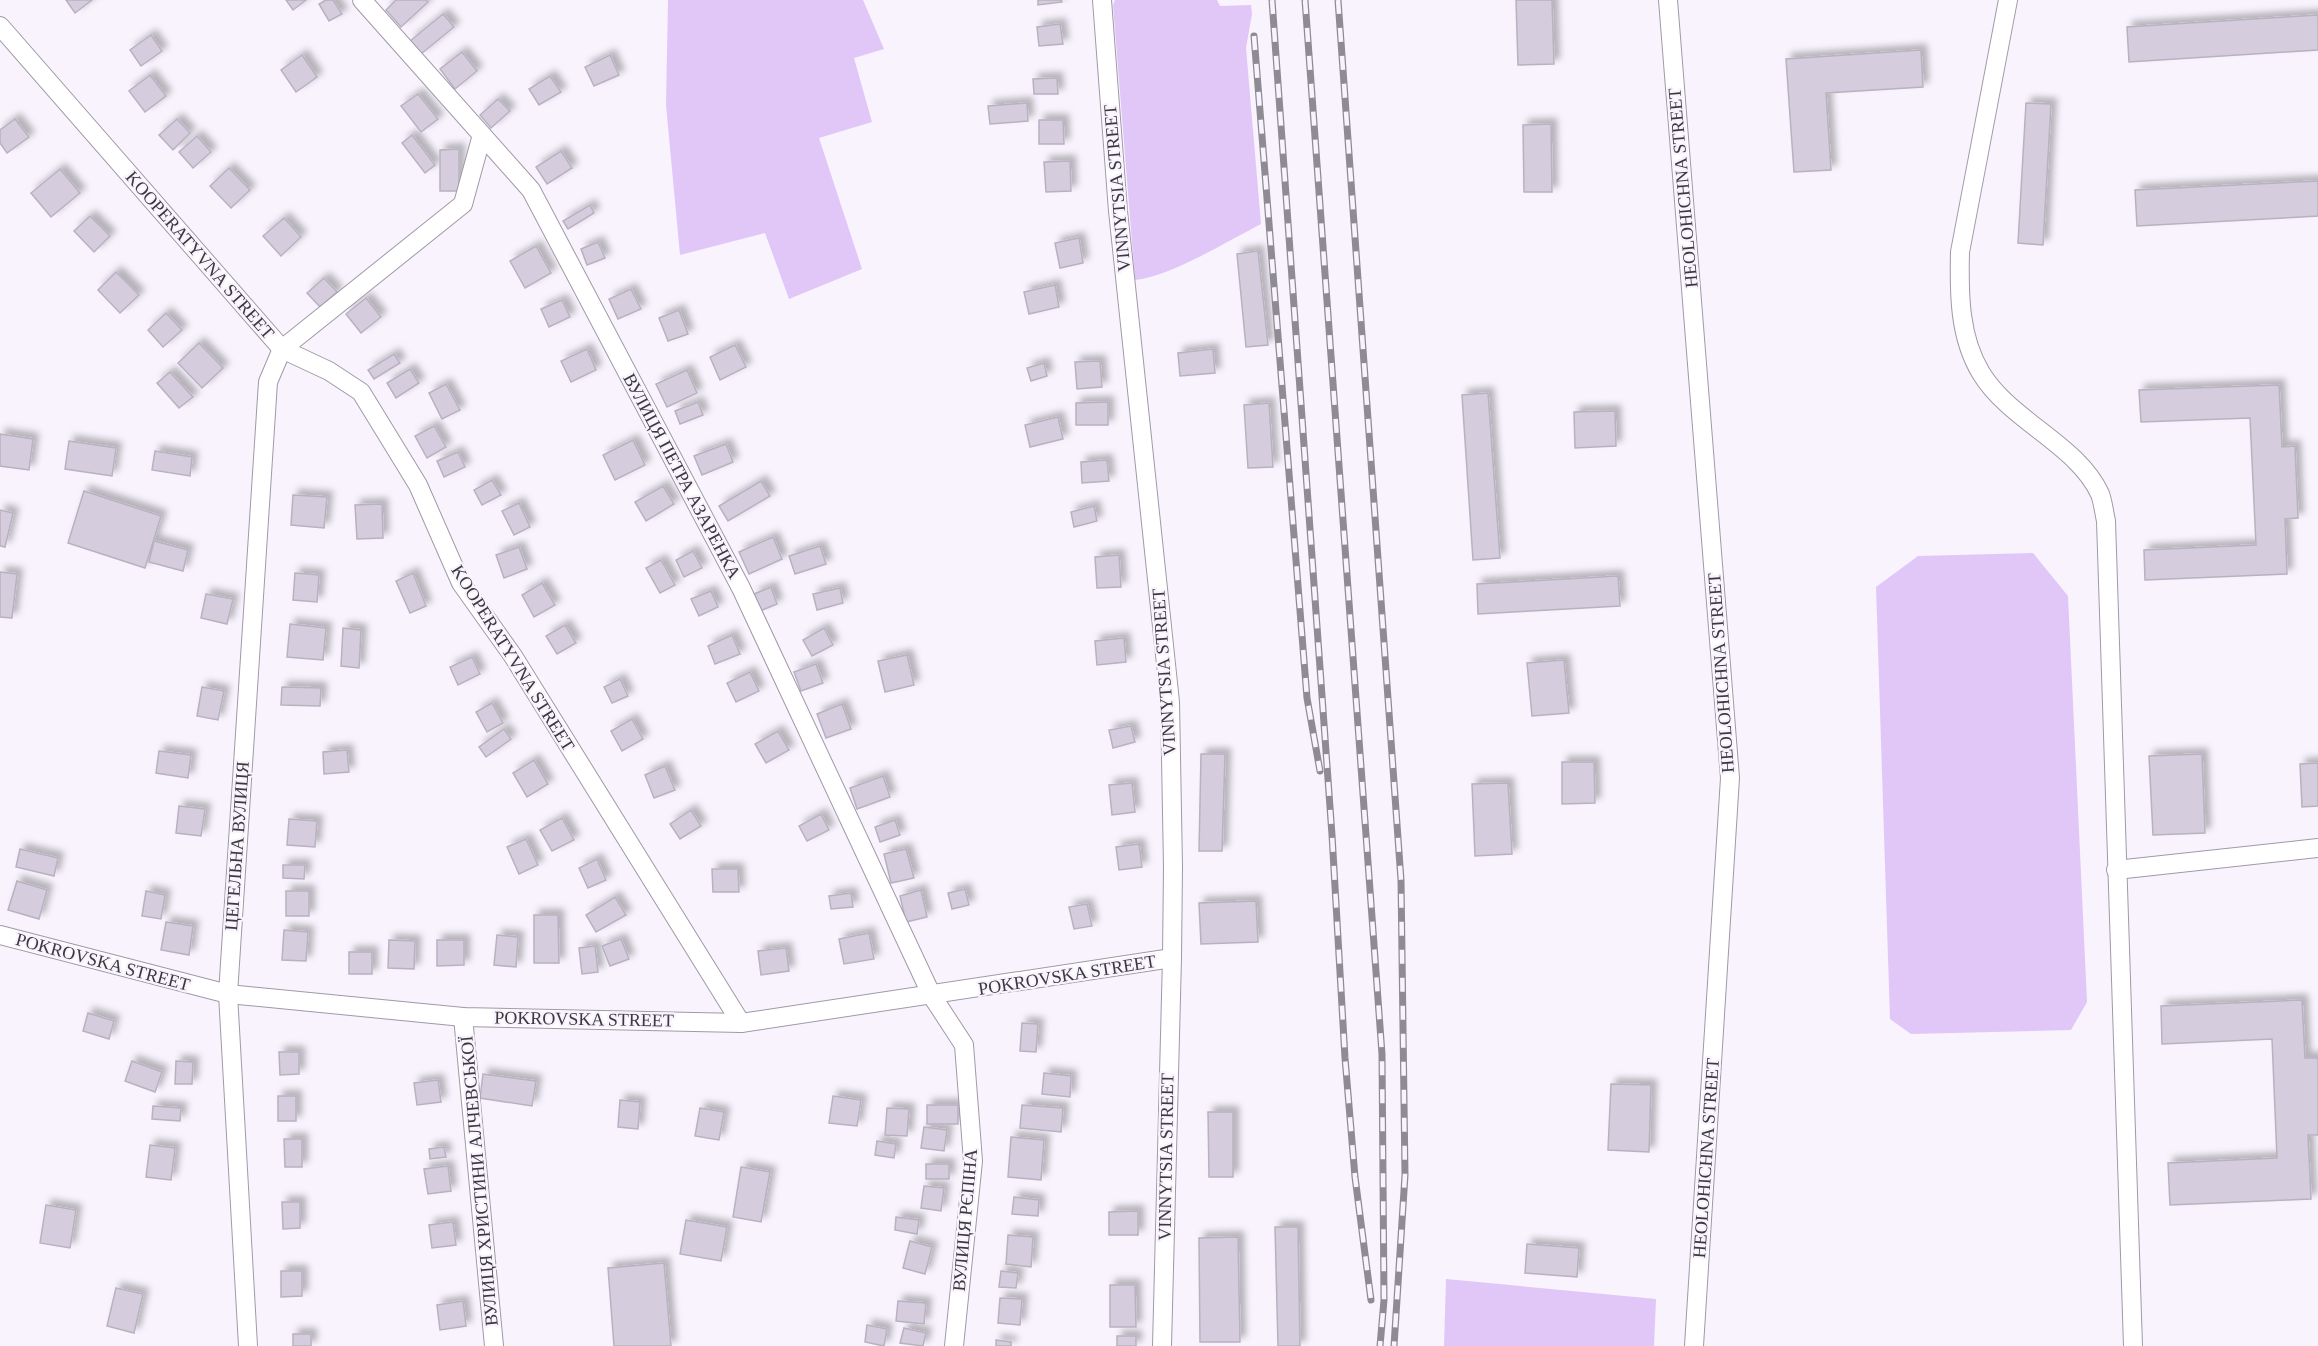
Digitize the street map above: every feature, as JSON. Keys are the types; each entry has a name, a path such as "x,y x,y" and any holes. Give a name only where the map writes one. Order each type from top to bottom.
{"street":[{"name":"ВУЛИЦЯ ПЕТРА АЗАРЕНКА","path":"362,0 531,190 741,588 932,996"},
{"name":"VINNYTSIA STREET","path":"1102,0 1118,212 1170,702 1172,958 1162,1346"},
{"name":"HEOLOHICHNA STREET","path":"1668,0 1730,777 1694,1346"},
{"path":"2008,0 1960,252 1961,310 1968,341 1980,373 2003,402 2070,457 2087,475 2100,495 2106,521 2133,1346"},
{"name":"KOOPERATYVNA STREET","path":"0,26 282,349 329,371 361,393 417,485 461,583 513,656 741,1023"},
{"path":"282,349 464,204 482,135"},
{"name":"ЦЕГЕЛЬНА ВУЛИЦЯ","path":"248,1346 228,994 268,382 282,349"},
{"path":"2116,870 2318,848"},
{"name":"POKROVSKA STREET","path":"0,936 228,994 463,1017 741,1023 1172,958"},
{"name":"ВУЛИЦЯ РЄПІНА","path":"932,996 964,1045 973,1161 954,1346"},
{"name":"ВУЛИЦЯ ХРИСТИНИ АЛЧЕВСЬКОЇ","path":"463,1017 494,1346"}],"shaded area":[{"path":"668,0 863,0 884,49 854,58 872,122 819,138 862,269 789,299 765,233 680,255 666,105"},
{"path":"1115,0 1217,0 1220,6 1251,5 1252,14 1246,48 1261,224 1181,265 1135,280 1113,5"},
{"path":"2033,553 2068,596 2087,1002 2071,1030 1911,1034 1890,1019 1876,587 1918,556"},
{"path":"1446,1279 1656,1299 1654,1346 1444,1346"}],"building":[{"path":"66,0 92,0 75,13"},
{"path":"286,0 306,0 293,10"},
{"path":"326,0 333,0 342,14 329,21 319,4"},
{"path":"396,0 426,0 428,2 401,27 386,10"},
{"path":"1038,0 1061,0 1062,2 1038,5"},
{"path":"1516,0 1552,0 1554,64 1518,65"},
{"path":"443,14 454,27 421,54 410,41"},
{"path":"2318,15 2318,50 2129,62 2127,27"},
{"path":"1060,24 1063,44 1039,46 1037,27"},
{"path":"151,35 162,51 141,66 130,50"},
{"path":"1921,50 1923,87 1826,93 1831,170 1794,172 1786,59"},
{"path":"462,52 477,71 455,89 440,69"},
{"path":"302,55 317,77 296,92 281,70"},
{"path":"610,55 619,75 594,86 585,67"},
{"path":"150,75 166,96 145,112 129,91"},
{"path":"550,76 561,92 539,105 529,89"},
{"path":"1057,78 1058,94 1034,94 1033,79"},
{"path":"418,94 438,119 421,132 401,106"},
{"path":"498,99 510,111 491,128 480,115"},
{"path":"1027,103 1028,121 990,124 988,106"},
{"path":"2026,103 2051,104 2043,245 2018,243"},
{"path":"15,119 29,137 7,153 0,143 0,130"},
{"path":"177,119 190,133 173,150 159,135"},
{"path":"1039,120 1063,120 1064,144 1039,144"},
{"path":"1551,124 1552,192 1524,192 1523,125"},
{"path":"412,135 435,165 425,173 402,143"},
{"path":"197,136 211,152 193,168 179,152"},
{"path":"459,149 459,191 440,191 440,150"},
{"path":"561,151 572,168 547,184 536,167"},
{"path":"1070,161 1071,191 1046,192 1044,162"},
{"path":"229,168 250,190 231,208 210,186"},
{"path":"60,169 80,193 51,217 31,193"},
{"path":"2318,181 2318,216 2137,226 2135,190"},
{"path":"590,205 594,213 568,229 563,221"},
{"path":"90,216 110,236 94,252 74,231"},
{"path":"284,218 301,237 281,256 263,236"},
{"path":"1079,238 1083,263 1060,268 1055,243"},
{"path":"598,242 605,258 587,265 581,249"},
{"path":"536,246 551,273 525,288 510,261"},
{"path":"1258,251 1268,345 1246,347 1237,254"},
{"path":"116,272 139,295 120,313 98,290"},
{"path":"324,278 337,292 320,307 307,293"},
{"path":"1055,285 1059,307 1029,314 1024,292"},
{"path":"631,289 641,309 618,319 609,299"},
{"path":"366,298 381,317 361,333 346,314"},
{"path":"562,300 570,317 549,327 541,309"},
{"path":"679,310 688,334 668,341 659,318"},
{"path":"166,313 182,330 163,347 148,330"},
{"path":"199,343 223,368 202,388 178,363"},
{"path":"735,345 746,367 720,380 710,357"},
{"path":"587,349 596,370 571,382 561,361"},
{"path":"1213,349 1215,373 1180,376 1178,353"},
{"path":"394,354 400,363 374,379 368,370"},
{"path":"1100,361 1102,387 1077,389 1075,362"},
{"path":"1044,363 1047,376 1031,381 1027,368"},
{"path":"410,369 419,383 396,398 387,383"},
{"path":"687,370 697,393 667,407 656,384"},
{"path":"170,372 193,397 179,408 157,383"},
{"path":"446,384 460,410 442,419 429,393"},
{"path":"2279,385 2282,447 2295,446 2298,518 2285,519 2287,574 2145,580 2144,550 2256,545 2250,418 2141,422 2139,390"},
{"path":"1488,393 1500,558 1473,560 1462,395"},
{"path":"698,402 703,415 680,424 675,411"},
{"path":"1108,402 1108,425 1076,425 1076,403"},
{"path":"1269,403 1273,467 1248,468 1244,405"},
{"path":"1615,411 1616,446 1575,448 1574,412"},
{"path":"1058,417 1063,439 1030,447 1025,425"},
{"path":"434,426 446,447 427,458 415,436"},
{"path":"0,434 33,439 29,470 0,466"},
{"path":"633,440 645,465 615,480 603,455"},
{"path":"69,441 116,448 112,476 65,469"},
{"path":"726,444 733,462 702,475 694,456"},
{"path":"155,451 192,457 190,476 152,470"},
{"path":"458,452 465,467 444,477 437,461"},
{"path":"1107,460 1109,481 1082,483 1081,462"},
{"path":"492,480 501,495 482,505 474,490"},
{"path":"761,481 770,496 728,521 719,506"},
{"path":"663,486 674,504 646,521 635,502"},
{"path":"84,491 161,516 145,568 68,543"},
{"path":"293,495 327,497 324,528 291,525"},
{"path":"519,503 530,527 514,535 502,511"},
{"path":"382,504 383,538 357,539 355,505"},
{"path":"1094,506 1097,521 1074,527 1071,512"},
{"path":"0,510 13,513 5,547 0,546"},
{"path":"773,537 782,559 749,574 739,552"},
{"path":"154,541 188,550 183,571 149,562"},
{"path":"820,546 826,564 795,574 789,556"},
{"path":"519,547 527,569 504,578 496,555"},
{"path":"693,551 702,568 684,577 676,560"},
{"path":"1119,555 1121,587 1097,588 1095,557"},
{"path":"661,560 675,585 660,593 646,568"},
{"path":"0,572 17,574 12,618 0,617"},
{"path":"295,573 319,575 317,602 293,600"},
{"path":"413,573 426,606 410,613 396,581"},
{"path":"1618,576 1620,606 1478,614 1477,584"},
{"path":"542,583 555,605 534,617 522,595"},
{"path":"771,587 777,604 760,611 754,594"},
{"path":"840,588 843,603 817,610 813,594"},
{"path":"711,591 718,607 699,616 691,599"},
{"path":"206,594 233,599 227,624 201,618"},
{"path":"290,624 326,628 323,660 287,657"},
{"path":"565,625 576,643 557,654 546,636"},
{"path":"343,628 361,630 359,668 341,666"},
{"path":"824,628 833,645 812,656 803,640"},
{"path":"732,635 740,654 715,664 708,646"},
{"path":"1124,638 1126,662 1097,665 1095,641"},
{"path":"907,655 914,685 885,692 878,661"},
{"path":"472,657 480,674 458,685 450,667"},
{"path":"1564,660 1569,713 1532,716 1527,663"},
{"path":"816,664 823,683 801,691 794,672"},
{"path":"750,672 759,691 736,702 727,683"},
{"path":"620,679 628,696 612,703 604,687"},
{"path":"202,687 224,691 218,720 197,716"},
{"path":"282,687 321,688 320,706 281,705"},
{"path":"492,703 503,723 487,732 476,712"},
{"path":"842,704 851,729 826,738 817,714"},
{"path":"632,719 643,739 622,751 611,731"},
{"path":"1131,726 1135,742 1113,748 1109,730"},
{"path":"504,729 511,739 486,757 479,747"},
{"path":"778,731 789,750 766,763 755,744"},
{"path":"347,750 349,772 324,774 323,752"},
{"path":"159,751 191,755 188,778 156,773"},
{"path":"1201,754 1225,754 1222,851 1199,851"},
{"path":"2202,754 2205,833 2153,835 2149,756"},
{"path":"534,760 548,784 527,797 513,773"},
{"path":"1562,762 1594,762 1595,803 1562,804"},
{"path":"2318,763 2318,806 2302,807 2300,764"},
{"path":"665,766 675,790 654,798 645,775"},
{"path":"883,776 890,797 857,809 850,788"},
{"path":"1132,783 1135,812 1112,815 1109,785"},
{"path":"1508,783 1512,854 1475,856 1472,784"},
{"path":"179,806 205,809 201,836 176,833"},
{"path":"691,810 701,826 680,839 670,824"},
{"path":"821,814 829,830 807,841 799,826"},
{"path":"562,818 574,840 552,851 540,830"},
{"path":"289,819 317,821 315,847 287,845"},
{"path":"895,820 900,835 880,842 875,827"},
{"path":"526,839 538,865 519,874 507,847"},
{"path":"1139,844 1142,867 1119,870 1116,847"},
{"path":"20,849 58,858 54,876 16,867"},
{"path":"906,849 914,878 891,883 884,854"},
{"path":"597,859 606,880 588,888 579,868"},
{"path":"283,865 305,865 304,879 283,878"},
{"path":"712,869 738,869 739,892 713,892"},
{"path":"17,881 47,890 39,919 8,910"},
{"path":"965,889 969,905 952,909 948,893"},
{"path":"921,890 927,917 906,922 900,896"},
{"path":"146,891 165,895 161,919 142,916"},
{"path":"286,891 309,891 309,916 286,916"},
{"path":"851,893 853,907 831,909 829,896"},
{"path":"615,897 626,915 596,932 586,915"},
{"path":"1256,901 1258,942 1201,944 1199,903"},
{"path":"1087,904 1092,926 1074,929 1069,907"},
{"path":"534,915 558,915 559,963 534,963"},
{"path":"166,922 193,926 189,955 161,950"},
{"path":"284,930 308,932 306,961 282,960"},
{"path":"869,933 874,959 844,964 839,939"},
{"path":"497,935 518,937 516,967 494,965"},
{"path":"621,939 629,959 610,966 602,946"},
{"path":"389,940 415,941 414,969 388,968"},
{"path":"437,940 464,940 464,965 437,966"},
{"path":"595,946 598,972 582,974 579,948"},
{"path":"786,948 789,971 761,975 758,951"},
{"path":"349,952 372,952 372,974 349,974"},
{"path":"2302,1000 2305,1058 2318,1058 2318,1135 2308,1135 2311,1199 2170,1205 2168,1163 2277,1158 2272,1039 2162,1044 2161,1006"},
{"path":"88,1013 114,1021 109,1039 83,1031"},
{"path":"1022,1023 1038,1024 1036,1052 1020,1051"},
{"path":"279,1052 299,1052 299,1074 280,1075"},
{"path":"132,1061 162,1072 155,1092 125,1081"},
{"path":"176,1061 193,1062 192,1084 175,1084"},
{"path":"1044,1073 1071,1076 1070,1097 1042,1094"},
{"path":"483,1074 536,1081 532,1106 480,1098"},
{"path":"438,1080 441,1102 417,1105 414,1083"},
{"path":"1611,1084 1651,1085 1649,1152 1608,1150"},
{"path":"278,1096 296,1096 296,1121 278,1121"},
{"path":"833,1096 861,1100 857,1126 829,1123"},
{"path":"620,1100 640,1102 638,1129 618,1127"},
{"path":"927,1105 958,1105 958,1124 927,1124"},
{"path":"1022,1105 1063,1108 1061,1132 1020,1128"},
{"path":"153,1106 181,1108 180,1121 152,1119"},
{"path":"700,1108 724,1112 719,1140 695,1136"},
{"path":"887,1108 909,1109 907,1136 885,1135"},
{"path":"1208,1112 1233,1112 1233,1177 1209,1177"},
{"path":"924,1127 947,1130 944,1151 921,1148"},
{"path":"1011,1137 1044,1140 1041,1180 1008,1177"},
{"path":"284,1139 302,1139 302,1167 285,1167"},
{"path":"877,1141 896,1144 894,1158 875,1155"},
{"path":"150,1145 175,1148 171,1180 146,1177"},
{"path":"444,1147 446,1157 430,1159 429,1149"},
{"path":"926,1164 949,1164 949,1179 926,1179"},
{"path":"448,1166 451,1191 428,1194 424,1169"},
{"path":"741,1167 770,1172 761,1222 733,1217"},
{"path":"924,1186 944,1188 941,1211 921,1208"},
{"path":"1014,1197 1039,1200 1038,1216 1012,1214"},
{"path":"282,1202 300,1202 300,1228 283,1229"},
{"path":"46,1205 76,1210 70,1248 40,1243"},
{"path":"1138,1211 1138,1235 1109,1235 1109,1212"},
{"path":"896,1217 919,1220 917,1234 895,1230"},
{"path":"686,1220 727,1227 721,1261 680,1254"},
{"path":"453,1222 456,1245 432,1248 429,1225"},
{"path":"1275,1227 1298,1227 1300,1346 1278,1346"},
{"path":"1008,1235 1033,1237 1031,1267 1006,1264"},
{"path":"1238,1237 1240,1342 1200,1342 1199,1238"},
{"path":"910,1241 932,1247 925,1274 903,1268"},
{"path":"1527,1244 1579,1248 1577,1277 1525,1273"},
{"path":"664,1263 671,1346 614,1346 608,1268"},
{"path":"281,1271 302,1271 302,1296 281,1297"},
{"path":"1001,1271 1018,1273 1016,1288 999,1287"},
{"path":"1110,1285 1135,1285 1136,1327 1110,1327"},
{"path":"116,1288 143,1294 134,1333 107,1326"},
{"path":"1000,1298 1022,1299 1020,1325 998,1323"},
{"path":"463,1301 466,1326 440,1330 437,1305"},
{"path":"898,1301 926,1303 924,1324 896,1321"},
{"path":"867,1325 887,1329 884,1346 865,1342"},
{"path":"904,1328 926,1333 923,1346 900,1343"},
{"path":"293,1334 311,1334 311,1346 293,1346"},
{"path":"1117,1336 1136,1336 1136,1346 1117,1346"},
{"path":"996,1340 1011,1342 1011,1346 996,1346"}],"railway":[{"path":"1272,0 1332,835 1345,1058 1355,1177 1371,1300"},
{"path":"1305,0 1382,1054 1384,1300 1380,1346"},
{"path":"1338,0 1401,880 1405,1175 1394,1346"},
{"path":"1254,36 1307,698 1320,771"}]}
